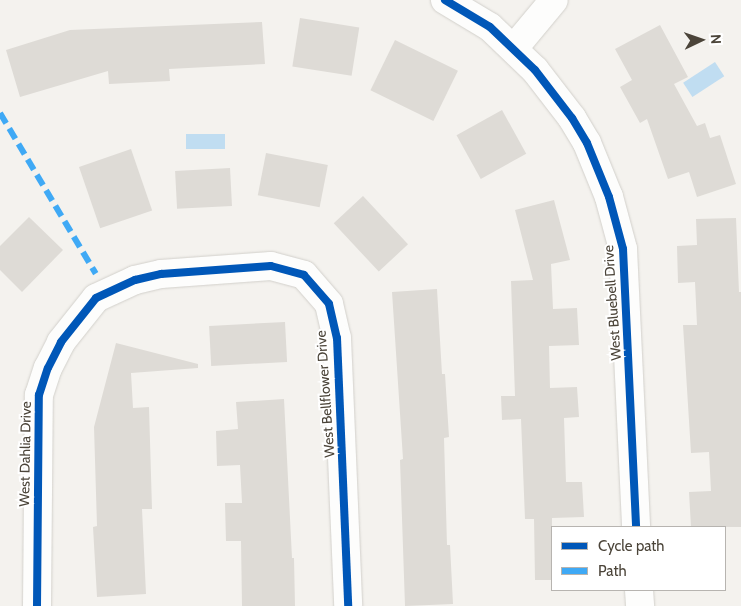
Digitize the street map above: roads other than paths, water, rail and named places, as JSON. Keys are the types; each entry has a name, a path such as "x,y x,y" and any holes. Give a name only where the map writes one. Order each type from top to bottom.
{"street":[{"name":"West Bluebell Drive","path":"445,0 490,27 535,70 572,118 599,171 616,221 623,250 636,526"},
{"path":"514,48 554,0"},
{"name":"West Bellflower Drive","path":"161,274 271,266 304,275 329,304 336,338 348,606"},
{"name":"West Dahlia Drive","path":"37,606 39,395 48,368 61,342 96,298 134,280 161,274"},
{"path":"639,591 640,606"}],"water":[{"path":"715,62 724,76 692,97 683,83"},
{"path":"186,134 225,134 225,149 186,149"}]}
